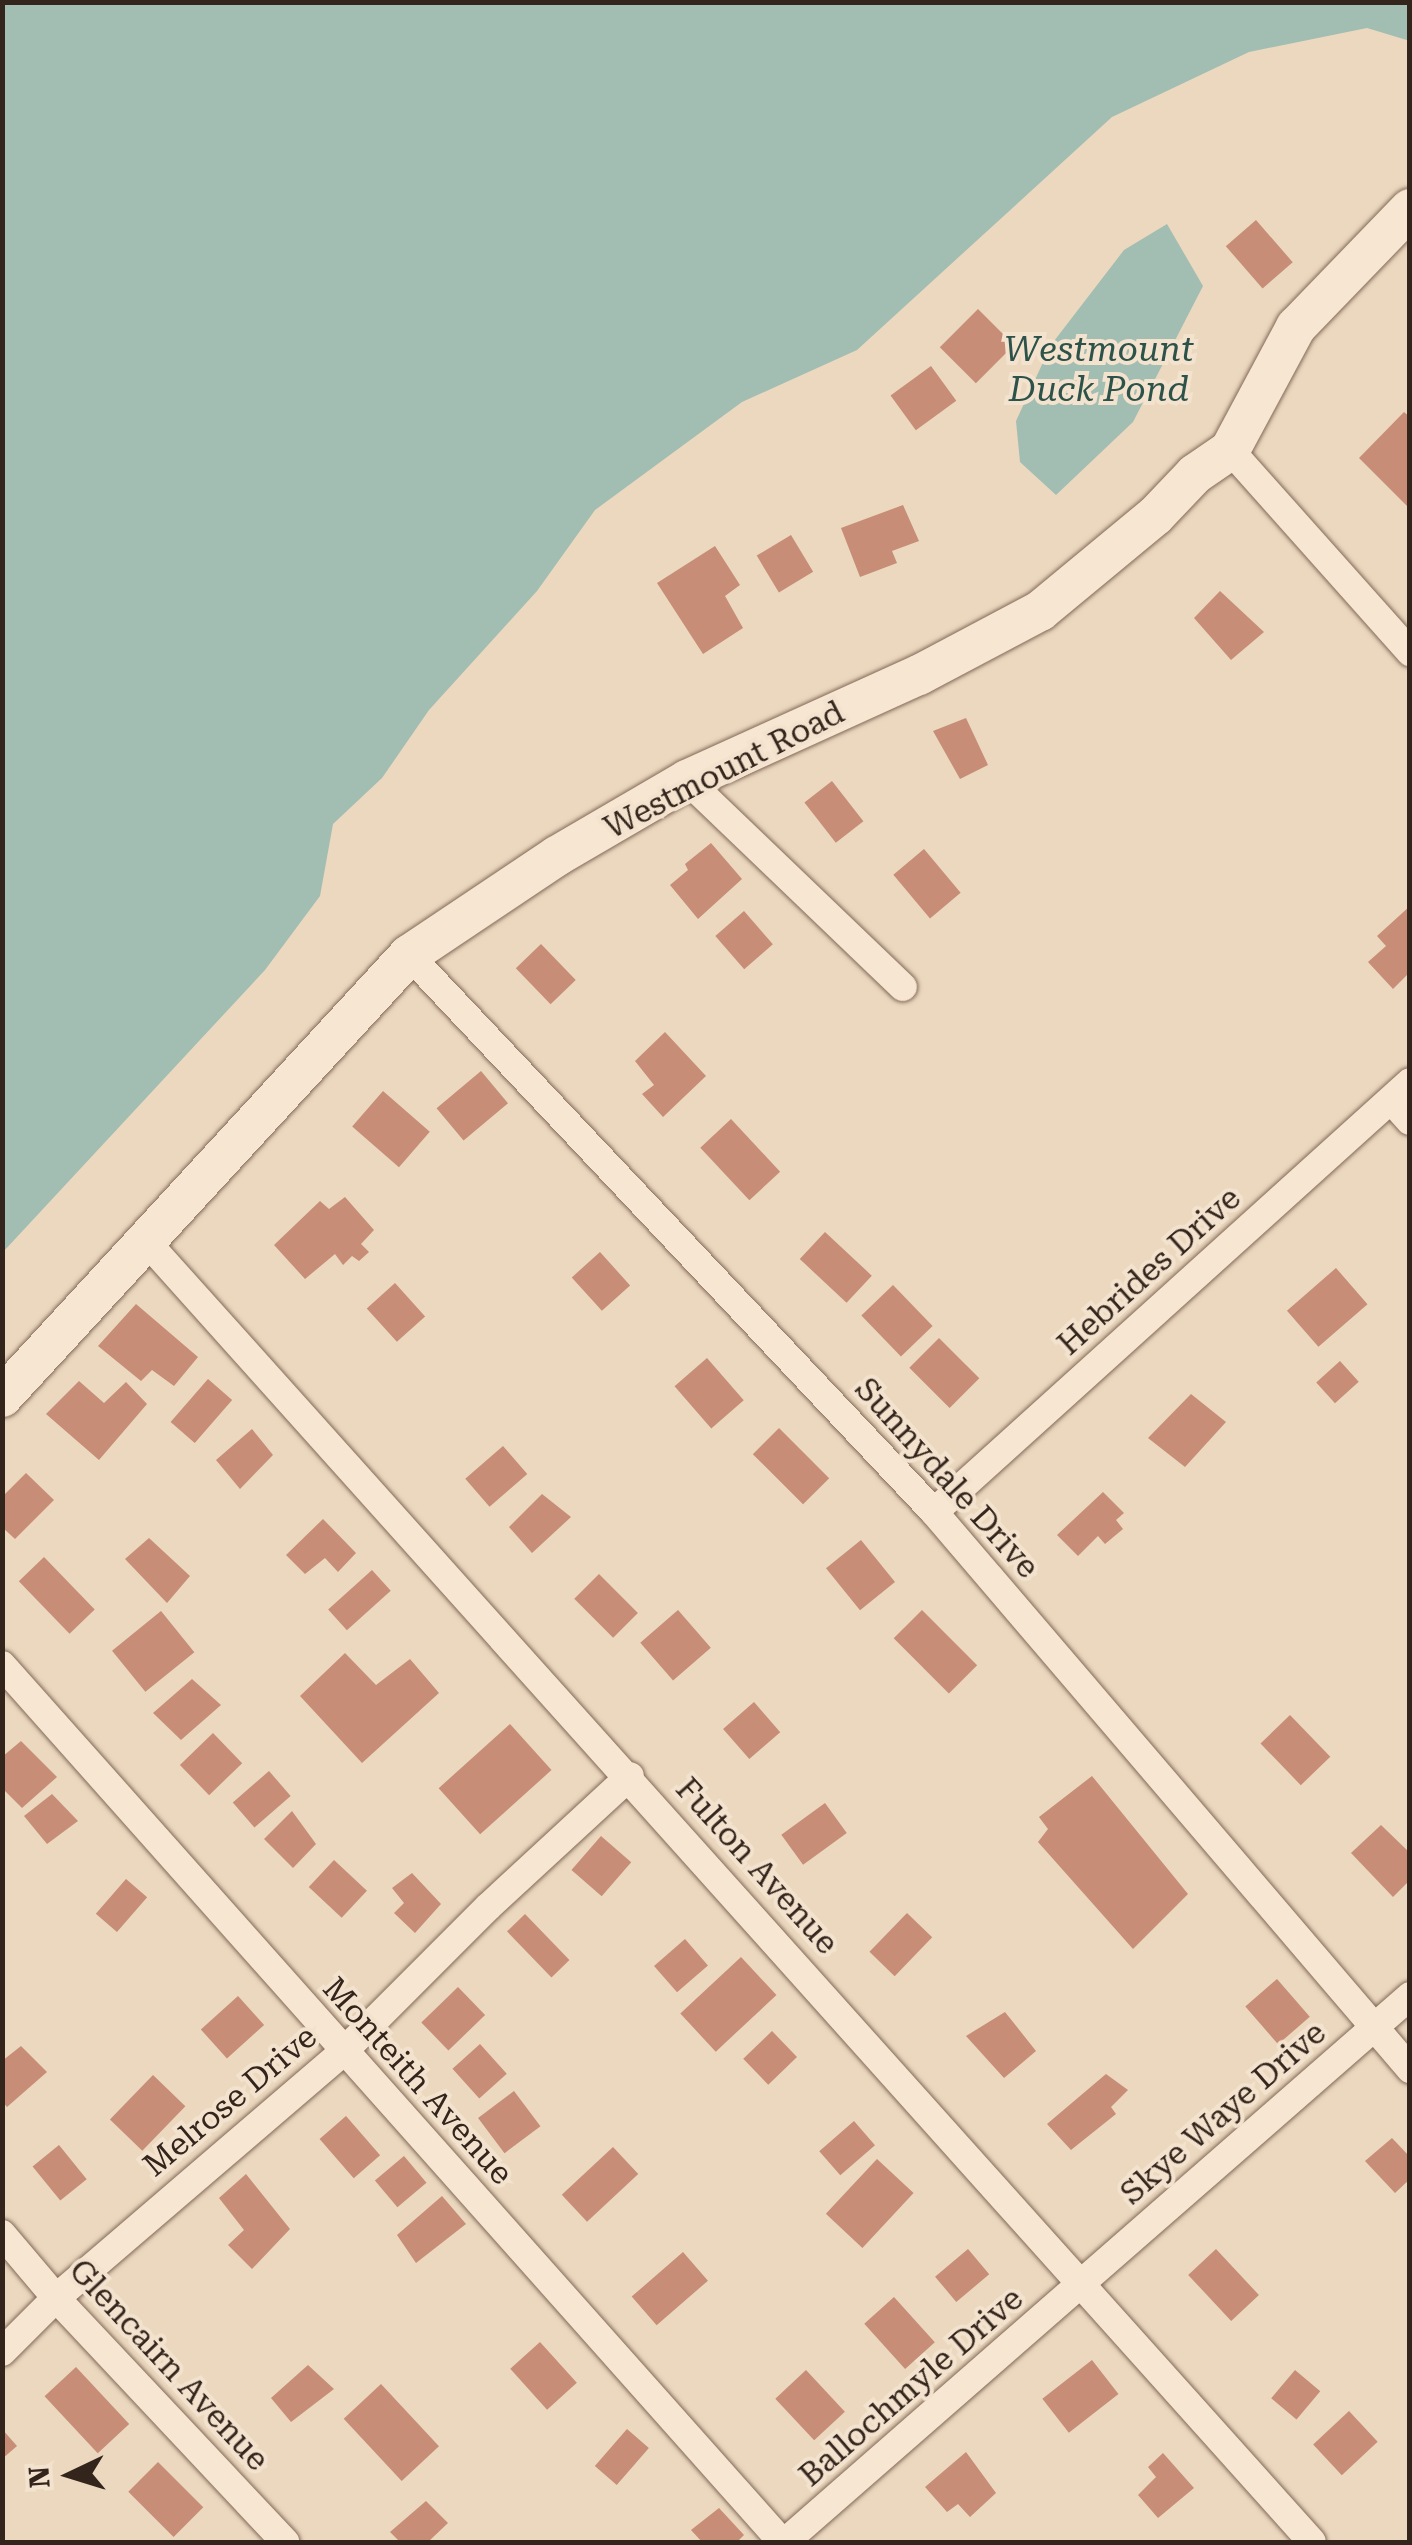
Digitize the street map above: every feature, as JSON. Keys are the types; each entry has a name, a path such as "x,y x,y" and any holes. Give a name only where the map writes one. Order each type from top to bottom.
{"main road":[{"name":"Westmount Road","path":"2,1397 409,955 557,856 688,780 919,675 1040,612 1155,516 1195,474 1230,450 1296,327 1410,209"}],"street":[{"path":"1230,450 1410,652"},
{"path":"688,780 903,987"},
{"name":"Sunnydale Drive","path":"409,955 934,1512 1410,2068"},
{"name":"Hebrides Drive","path":"934,1512 1403,1101"},
{"name":"Fulton Avenue","path":"145,1240 630,1776 1312,2542"},
{"name":"Monteith Avenue","path":"2,1665 784,2542"},
{"name":"Melrose Drive","path":"2,2352 56,2298 344,2051 488,1907 630,1776"},
{"name":"Skye Waye Drive","path":"1083,2283 1410,1996"},
{"name":"Glencairn Avenue","path":"2,2234 56,2298 285,2542"},
{"name":"Ballochmyle Drive","path":"784,2542 1083,2283"}],"water":[{"path":"3,2 1409,2 1410,41 1367,28 1249,52 1112,117 857,350 742,402 595,510 537,591 429,710 382,778 333,824 320,896 265,970 3,1252"},
{"name":"Westmount Duck Pond","path":"1167,224 1203,286 1133,422 1056,495 1020,462 1016,421 1051,345 1124,250"}],"building":[{"path":"1256,220 1293,262 1263,289 1226,246"},
{"path":"978,309 1014,345 976,383 940,347"},
{"path":"931,366 956,401 916,430 891,395"},
{"path":"1404,412 1410,417 1410,509 1359,458"},
{"path":"903,505 919,541 892,551 897,563 860,577 841,528"},
{"path":"791,535 813,572 779,592 757,556"},
{"path":"715,546 740,585 725,596 743,628 703,654 657,583"},
{"path":"1220,591 1264,632 1231,660 1194,618"},
{"path":"966,718 988,765 960,779 933,731"},
{"path":"832,781 863,821 836,843 804,803"},
{"path":"711,843 742,879 698,919 670,885 688,870 685,864"},
{"path":"924,849 961,893 930,918 893,875"},
{"path":"1410,906 1410,972 1393,989 1368,962 1386,946 1377,936"},
{"path":"744,911 773,944 744,969 715,936"},
{"path":"541,944 576,980 551,1004 516,968"},
{"path":"665,1032 706,1076 663,1117 642,1094 654,1085 635,1061"},
{"path":"481,1071 508,1103 464,1140 437,1108"},
{"path":"383,1091 430,1132 399,1167 352,1126"},
{"path":"731,1119 780,1172 749,1200 700,1148"},
{"path":"345,1197 374,1230 361,1244 369,1252 359,1261 352,1256 343,1265 335,1254 305,1279 274,1245 320,1201 329,1209"},
{"path":"825,1232 872,1276 847,1303 800,1259"},
{"path":"600,1252 630,1285 602,1311 572,1277"},
{"path":"1336,1268 1367,1304 1318,1347 1287,1311"},
{"path":"395,1283 425,1316 397,1342 367,1308"},
{"path":"893,1285 933,1326 901,1357 861,1316"},
{"path":"136,1304 198,1357 174,1386 152,1370 141,1381 98,1346"},
{"path":"939,1338 979,1378 950,1408 909,1368"},
{"path":"707,1358 744,1400 711,1428 675,1386"},
{"path":"1340,1361 1359,1382 1335,1403 1316,1382"},
{"path":"208,1379 232,1400 195,1443 171,1422"},
{"path":"79,1381 104,1403 126,1382 147,1404 99,1460 46,1414"},
{"path":"1191,1394 1226,1422 1185,1467 1148,1438"},
{"path":"779,1428 829,1478 803,1504 753,1454"},
{"path":"252,1429 273,1455 240,1489 216,1460"},
{"path":"503,1446 527,1474 490,1507 465,1479"},
{"path":"26,1473 54,1500 15,1539 2,1527 2,1497"},
{"path":"1103,1492 1124,1513 1116,1520 1123,1529 1105,1544 1098,1536 1078,1556 1057,1535"},
{"path":"542,1494 571,1517 532,1553 509,1527"},
{"path":"323,1519 356,1553 338,1572 325,1558 305,1574 286,1555"},
{"path":"149,1538 190,1576 167,1603 125,1559"},
{"path":"861,1540 895,1582 860,1610 826,1568"},
{"path":"44,1557 95,1610 70,1634 19,1581"},
{"path":"372,1570 391,1591 347,1630 328,1609"},
{"path":"599,1574 638,1613 613,1638 574,1599"},
{"path":"678,1610 711,1648 673,1681 640,1643"},
{"path":"922,1610 977,1665 949,1693 894,1638"},
{"path":"161,1611 194,1652 145,1692 112,1651"},
{"path":"345,1653 376,1685 410,1659 439,1693 362,1763 300,1696"},
{"path":"192,1679 221,1705 181,1740 153,1713"},
{"path":"754,1702 780,1732 749,1759 723,1729"},
{"path":"1290,1715 1330,1757 1301,1785 1261,1743"},
{"path":"510,1724 551,1770 480,1834 439,1788"},
{"path":"213,1733 242,1763 209,1795 180,1765"},
{"path":"21,1741 57,1777 22,1808 2,1788 2,1757"},
{"path":"269,1771 291,1796 254,1827 233,1802"},
{"path":"1092,1776 1188,1894 1133,1949 1038,1842 1048,1829 1039,1817"},
{"path":"52,1794 78,1821 47,1844 24,1816"},
{"path":"825,1803 847,1833 803,1865 781,1835"},
{"path":"292,1811 316,1844 293,1868 264,1839"},
{"path":"1381,1825 1410,1853 1410,1880 1393,1897 1351,1853"},
{"path":"601,1836 631,1862 602,1896 571,1870"},
{"path":"334,1860 367,1891 342,1918 309,1887"},
{"path":"412,1873 441,1904 415,1933 394,1913 404,1903 392,1888"},
{"path":"126,1879 147,1897 117,1932 96,1914"},
{"path":"907,1913 932,1937 895,1976 869,1952"},
{"path":"525,1914 569,1960 551,1977 507,1931"},
{"path":"685,1939 708,1965 677,1992 654,1966"},
{"path":"741,1957 776,1995 716,2052 680,2014"},
{"path":"1277,1979 1310,2017 1278,2044 1245,2007"},
{"path":"458,1987 485,2015 448,2050 421,2022"},
{"path":"238,1996 264,2025 227,2058 201,2029"},
{"path":"1005,2012 1036,2051 1004,2078 966,2036"},
{"path":"772,2031 797,2057 768,2085 743,2059"},
{"path":"480,2044 507,2074 479,2098 453,2069"},
{"path":"21,2046 47,2072 7,2107 2,2101 2,2061"},
{"path":"1106,2074 1128,2090 1111,2107 1116,2114 1071,2150 1047,2124"},
{"path":"153,2075 185,2106 142,2151 110,2120"},
{"path":"514,2091 540,2126 505,2153 478,2118"},
{"path":"346,2116 380,2155 354,2178 320,2139"},
{"path":"854,2121 875,2145 840,2175 819,2151"},
{"path":"1392,2138 1410,2157 1410,2179 1395,2193 1365,2161"},
{"path":"59,2145 87,2179 60,2201 33,2166"},
{"path":"613,2147 638,2174 587,2222 562,2195"},
{"path":"404,2156 426,2183 397,2207 375,2180"},
{"path":"877,2159 914,2193 862,2248 826,2214"},
{"path":"246,2174 290,2229 252,2269 228,2245 244,2230 219,2198"},
{"path":"442,2196 466,2224 416,2263 397,2235"},
{"path":"968,2249 989,2274 956,2302 935,2277"},
{"path":"1216,2249 1259,2295 1231,2321 1188,2275"},
{"path":"683,2252 708,2281 657,2325 632,2297"},
{"path":"894,2297 935,2342 905,2369 864,2324"},
{"path":"540,2342 577,2383 547,2410 510,2369"},
{"path":"1092,2360 1118,2394 1069,2433 1042,2399"},
{"path":"308,2365 334,2389 291,2422 271,2398"},
{"path":"76,2367 129,2424 98,2453 45,2396"},
{"path":"806,2370 845,2412 814,2440 775,2399"},
{"path":"1295,2370 1320,2391 1296,2420 1271,2398"},
{"path":"381,2384 439,2446 402,2481 344,2419"},
{"path":"1349,2411 1378,2442 1342,2475 1313,2444"},
{"path":"2,2429 17,2446 2,2459"},
{"path":"627,2429 649,2448 617,2485 595,2466"},
{"path":"966,2452 996,2493 970,2517 958,2504 947,2512 925,2487"},
{"path":"1163,2453 1194,2488 1158,2518 1138,2495 1156,2477 1148,2467"},
{"path":"158,2462 203,2507 174,2537 128,2492"},
{"path":"426,2501 448,2523 428,2542 400,2542 390,2532"},
{"path":"719,2508 744,2535 737,2542 702,2542 691,2530"}]}
